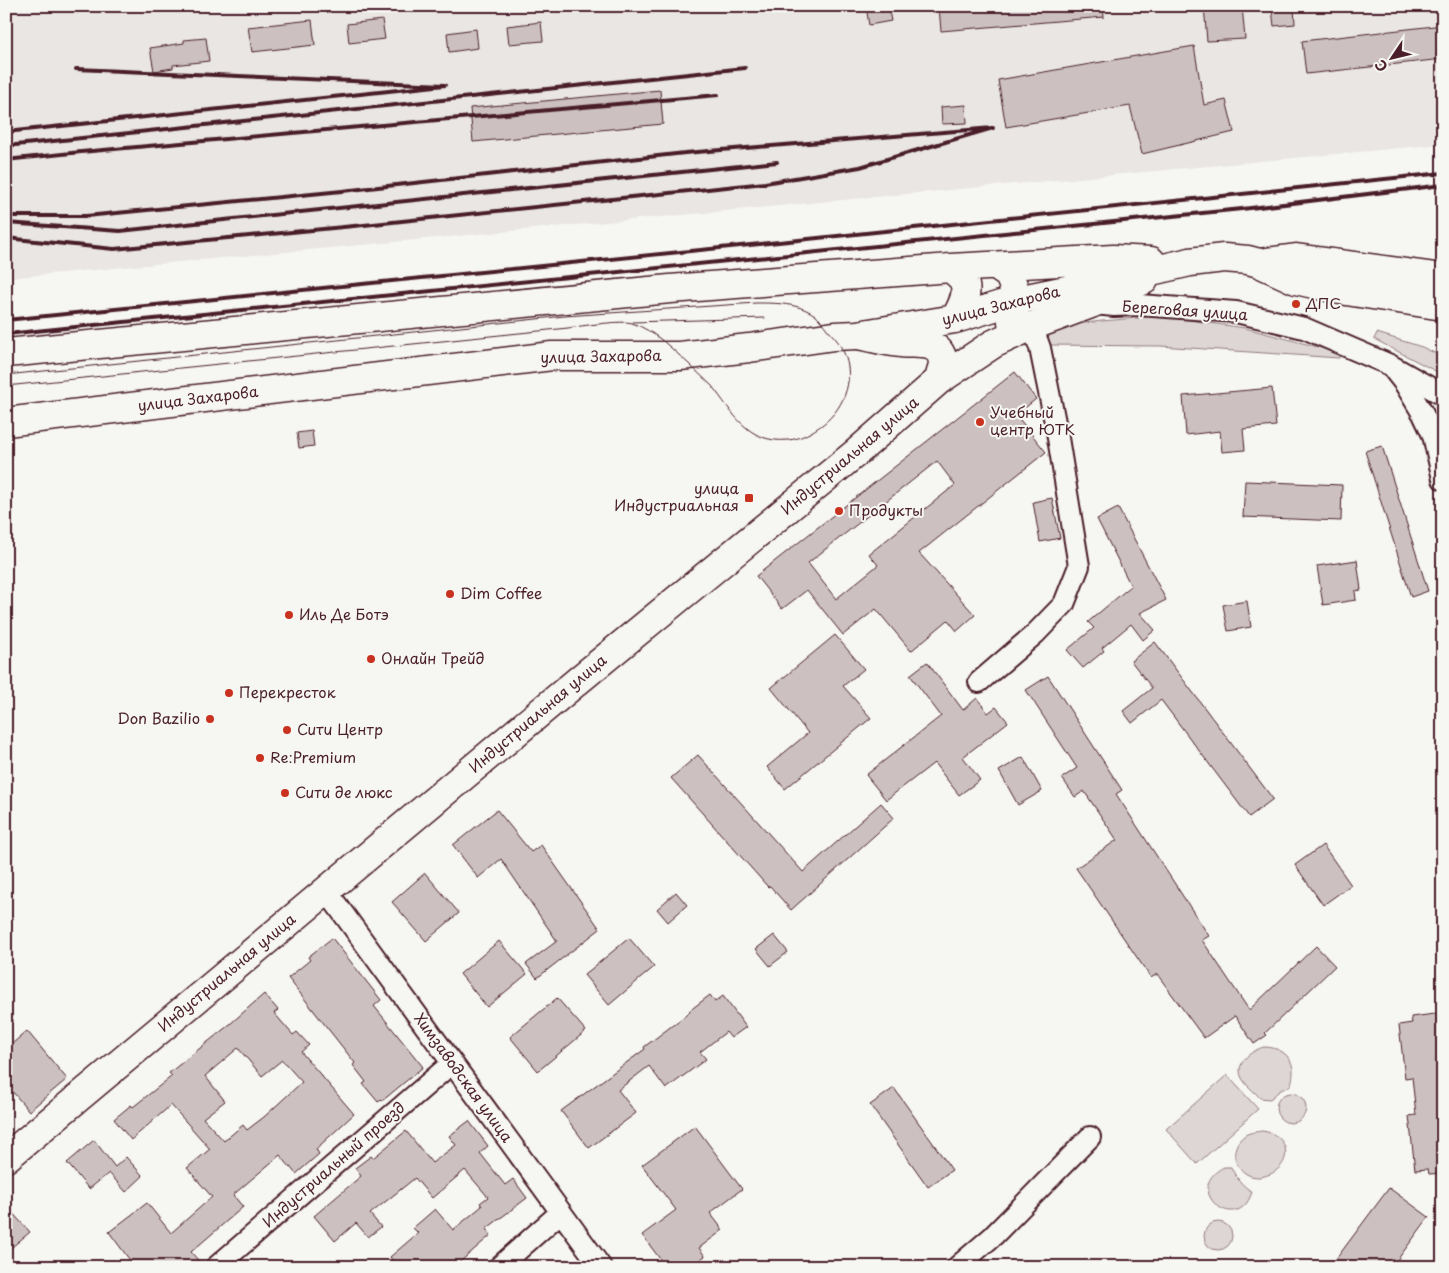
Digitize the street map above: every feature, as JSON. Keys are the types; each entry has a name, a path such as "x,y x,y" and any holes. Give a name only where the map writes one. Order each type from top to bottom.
{"main road":[{"name":"улица Захарова","path":"6,422 552,356 680,356 834,336 857,335 955,319 1017,300 1190,262 1224,258 1259,263 1296,280 1340,290 1443,306"},
{"name":"улица Захарова","path":"1259,263 1296,258 1443,278"},
{"name":"улица Захарова","path":"6,353 670,289 951,268 1113,260 1190,262"},
{"name":"Индустриальная улица","path":"6,1158 580,679 857,452 939,380 993,344 1032,326 1091,304 1119,290 1190,262"},
{"path":"993,344 1012,322 1017,300 1009,275 996,266"},
{"path":"951,268 963,280 965,291 964,304 955,319"},
{"path":"857,335 900,343 933,346 940,354 943,362 939,380"}],"street":[{"name":"Береговая улица","path":"1091,304 1114,306 1139,305 1236,312 1304,328 1390,365 1443,395"},
{"path":"979,682 1036,634 1064,604 1079,566 1057,432 1040,348 1032,326"},
{"name":"Береговая улица","path":"1390,365 1405,384 1440,445 1443,479"},
{"name":"Химзаводская улица","path":"326,890 601,1267"},
{"name":"Индустриальный проезд","path":"216,1267 452,1062"},
{"path":"957,1267 993,1236 1090,1137"},
{"path":"499,1267 561,1212"}],"shaded area":[{"path":"6,6 1443,6 1443,144 6,278"},
{"path":"1161,316 1245,328 1341,353 1339,358 1160,346 1046,345 1049,335 1059,326"},
{"path":"1377,333 1422,347 1443,357 1443,375 1374,339"},
{"path":"1264,1047 1274,1048 1287,1055 1293,1069 1290,1085 1270,1099 1260,1098 1245,1082 1240,1071 1246,1057"},
{"path":"1227,1075 1258,1109 1197,1164 1166,1129"},
{"path":"1291,1093 1302,1097 1306,1108 1302,1119 1291,1123 1280,1119 1276,1108 1280,1097"},
{"path":"1262,1131 1273,1134 1280,1139 1285,1146 1286,1154 1284,1162 1278,1169 1270,1174 1253,1177 1245,1173 1238,1165 1235,1150 1244,1136"},
{"path":"1224,1167 1231,1167 1245,1187 1252,1192 1245,1205 1236,1211 1225,1210 1216,1205 1210,1197 1208,1187 1212,1176"},
{"path":"1218,1222 1228,1226 1232,1236 1228,1246 1218,1250 1208,1246 1204,1236 1208,1226"}],"building":[{"path":"866,6 888,6 891,21 869,25"},
{"path":"939,6 1103,6 1104,17 941,31"},
{"path":"1204,6 1242,6 1245,39 1207,41"},
{"path":"1294,7 1295,24 1274,26 1272,9"},
{"path":"312,20 315,45 252,52 248,27"},
{"path":"382,20 385,39 349,43 347,24"},
{"path":"541,22 543,41 509,44 507,26"},
{"path":"1443,25 1443,59 1306,74 1302,41"},
{"path":"476,29 478,48 449,52 447,33"},
{"path":"206,38 209,61 173,65 173,68 154,71 150,48 184,43 184,40"},
{"path":"1194,46 1204,105 1226,100 1234,132 1142,154 1130,106 1006,127 998,80"},
{"path":"660,90 663,124 473,142 470,108"},
{"path":"966,105 967,123 942,124 941,107"},
{"path":"1015,372 1036,399 1016,415 1046,452 919,553 975,615 957,631 948,620 911,651 876,609 843,635 807,590 782,609 756,576","holes":["937,461 955,485 869,554 878,565 836,599 808,563"]},
{"path":"1272,388 1276,426 1243,429 1245,450 1222,452 1220,431 1186,435 1183,396"},
{"path":"312,431 314,446 299,448 297,433"},
{"path":"1382,446 1428,591 1411,597 1365,451"},
{"path":"1245,481 1342,485 1341,521 1243,517"},
{"path":"1052,498 1060,538 1040,542 1033,502"},
{"path":"1118,508 1166,600 1140,613 1155,630 1143,640 1131,624 1102,648 1104,651 1083,668 1067,650 1094,628 1088,622 1131,586 1097,519"},
{"path":"1357,560 1361,590 1355,591 1356,600 1323,605 1317,566"},
{"path":"1247,601 1251,627 1228,631 1223,605"},
{"path":"835,635 864,669 843,686 871,718 785,789 767,767 808,733 771,688"},
{"path":"1155,642 1273,799 1249,817 1161,700 1132,723 1123,711 1152,688 1131,661"},
{"path":"927,662 963,710 977,698 988,713 996,707 1008,722 963,757 980,780 959,795 934,763 886,800 866,775 941,716 910,675"},
{"path":"1048,676 1122,790 1116,794 1209,936 1202,940 1249,1010 1316,946 1335,966 1265,1033 1267,1035 1254,1044 1235,1016 1204,1038 1157,974 1151,978 1076,868 1117,840 1084,791 1075,797 1062,778 1077,768 1026,690"},
{"path":"698,755 803,872 881,803 894,818 791,910 770,886 768,887 671,778"},
{"path":"1023,757 1042,791 1018,805 999,771"},
{"path":"497,810 531,852 541,845 600,929 537,978 526,964 557,941 501,859 478,878 453,845"},
{"path":"1323,845 1351,885 1323,905 1295,865"},
{"path":"425,873 459,913 426,941 392,902"},
{"path":"676,892 687,905 668,922 657,909"},
{"path":"774,935 788,952 770,966 756,949"},
{"path":"332,938 381,1000 374,1006 423,1067 382,1101 378,1102 363,1084 366,1082 353,1065 355,1063 288,978 310,960 308,957"},
{"path":"629,938 654,967 609,1005 584,975"},
{"path":"499,941 527,974 487,1007 460,974"},
{"path":"264,994 278,1010 274,1013 293,1035 297,1032 309,1045 301,1052 354,1114 316,1149 319,1154 296,1174 280,1155 233,1195 243,1207 191,1252 204,1267 135,1267 109,1232 147,1203 171,1233 212,1197 187,1168 210,1149 171,1105 131,1140 114,1119 131,1105 133,1107 172,1076 169,1073","holes":["238,1048 262,1076 282,1060 302,1082 247,1130 243,1125 224,1141 203,1118 225,1101 205,1076"]},
{"path":"710,995 715,1002 723,996 746,1027 731,1038 726,1032 700,1052 706,1059 666,1089 649,1066 618,1090 636,1113 589,1148 561,1111 645,1049 644,1047"},
{"path":"557,998 586,1031 538,1071 510,1037"},
{"path":"1443,1013 1443,1173 1429,1174 1428,1169 1415,1170 1409,1116 1416,1115 1412,1077 1405,1078 1399,1025 1412,1023 1411,1017"},
{"path":"27,1031 67,1079 29,1111 6,1084 6,1049"},
{"path":"894,1088 952,1170 928,1187 870,1105"},
{"path":"469,1121 488,1146 480,1153 505,1185 513,1179 527,1198 486,1229 491,1235 454,1267 398,1267 390,1257 418,1233 413,1228 435,1209 453,1230 482,1206 480,1203 488,1197 465,1170 432,1198 415,1178 370,1214 381,1227 368,1237 356,1223 335,1241 314,1216 361,1176 355,1168 371,1156 373,1158 406,1131 432,1163 456,1145 449,1136"},
{"path":"695,1126 742,1189 710,1213 723,1230 699,1248 705,1256 690,1267 666,1267 642,1235 676,1210 642,1165"},
{"path":"94,1140 115,1167 126,1157 143,1176 126,1192 109,1173 89,1189 67,1163"},
{"path":"1389,1188 1429,1217 1392,1267 1330,1267"},
{"path":"6,1206 30,1232 6,1252"}],"tram line":[{"path":"6,375 565,316 756,303 794,306 817,316 840,344 846,357 848,368 848,379 843,400 830,418 810,433 788,440 774,440 752,432 735,416 712,386 670,347 640,326 627,322 6,386"},
{"path":"633,322 765,318"}],"railway":[{"path":"6,146 745,68"},
{"path":"6,132 445,85 76,69"},
{"path":"6,160 718,95"},
{"path":"6,216 86,216 342,191 685,153 993,128 860,167 765,183 114,249 6,238"},
{"path":"6,223 120,231 777,162"},
{"path":"6,320 1443,173"},
{"path":"6,334 1242,209 1443,185"}],"place":[{"name":"ДПС","path":"1296,304"},
{"name":"Учебный центр ЮТК","path":"980,422"},
{"name":"улица Индустриальная","path":"749,498"},
{"name":"Продукты","path":"839,511"},
{"name":"Dim Coffee","path":"450,594"},
{"name":"Иль Де Ботэ","path":"289,615"},
{"name":"Онлайн Трейд","path":"371,659"},
{"name":"Перекресток","path":"229,693"},
{"name":"Don Bazilio","path":"210,719"},
{"name":"Сити Центр","path":"287,730"},
{"name":"Re:Premium","path":"260,758"},
{"name":"Сити де люкс","path":"285,793"}]}
